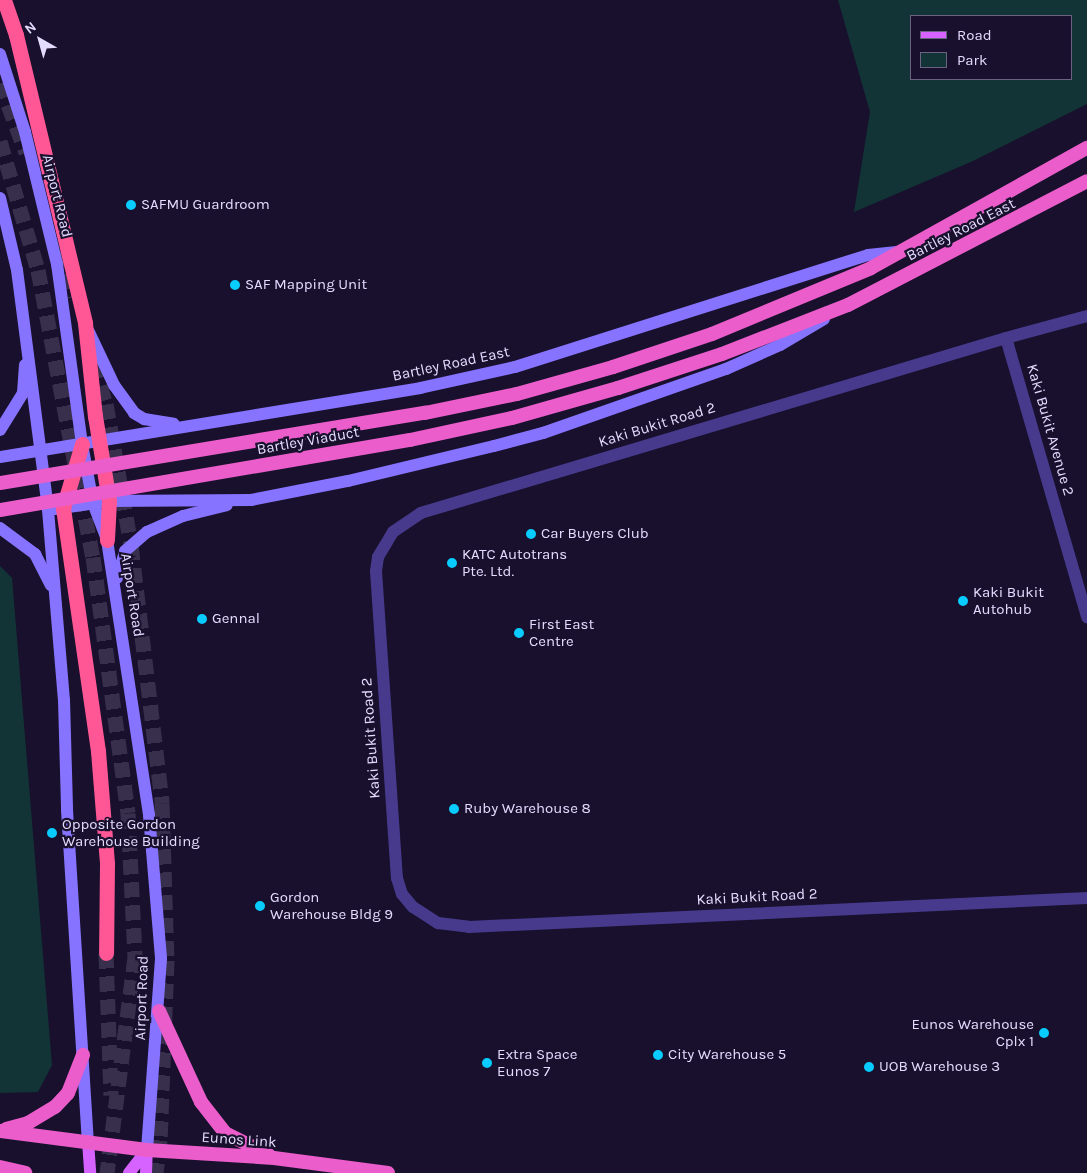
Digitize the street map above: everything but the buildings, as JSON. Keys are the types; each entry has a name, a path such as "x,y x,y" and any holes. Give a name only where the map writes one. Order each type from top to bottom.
{"highway":[{"path":"4,0 23,64 85,323 99,442 109,501 107,540"},
{"name":"Bartley Road East","path":"613,367 712,334 799,300 871,268 1087,148"},
{"name":"Bartley Road East","path":"618,388 722,354 848,305 1087,181"},
{"name":"Bartley Viaduct","path":"0,483 425,413 518,394 613,367"},
{"name":"Bartley Viaduct","path":"0,510 410,440 512,418 618,388"},
{"path":"82,444 63,508 98,751 107,864 106,954"},
{"path":"159,1011 201,1102 225,1133 274,1158"},
{"path":"0,1131 28,1123 55,1107 68,1093 83,1055"},
{"name":"Eunos Link","path":"0,1131 147,1150 274,1158 388,1173"},
{"path":"0,1168 22,1173"}],"main road":[{"name":"Airport Road","path":"0,54 25,132 58,264 82,444 93,503 107,540 149,815 161,959 159,1011 146,1173"},
{"path":"0,198 17,270 27,334 48,510 53,590 64,700 67,810 90,1173"},
{"name":"Bartley Road East","path":"0,457 420,388 515,367 868,255 897,252"},
{"name":"Bartley Road East","path":"48,510 109,501 251,500 348,481 542,433 726,369 780,345 848,305"},
{"path":"85,323 114,385 134,413 144,419 185,426"},
{"path":"0,430 23,392 27,334"},
{"path":"115,588 119,561 125,551 147,532 183,516 251,500"},
{"path":"0,528 35,554 53,590"},
{"path":"129,1173 147,1150"}],"street":[{"name":"Kaki Bukit Road 2","path":"1087,316 1006,338 421,513 393,532 378,557 376,571 397,878 402,894 413,907 438,923 469,927 1087,898"},
{"name":"Kaki Bukit Avenue 2","path":"1006,338 1087,617"}],"green space":[{"path":"838,0 1087,0 1087,104 973,161 854,212 870,112"},
{"path":"0,566 12,578 52,1065 38,1092 0,1093"}],"tunnel":[{"path":"0,83 26,152"},
{"path":"0,141 38,270 93,557 128,813 135,957 107,1173"},
{"path":"58,252 72,297"},
{"path":"93,364 106,404 131,545 162,803 167,960 160,1140 156,1173"},
{"path":"106,953 111,1095"}],"place":[{"name":"SAFMU Guardroom","path":"131,205"},
{"name":"SAF Mapping Unit","path":"235,285"},
{"name":"Car Buyers Club","path":"531,534"},
{"name":"KATC Autotrans Pte. Ltd.","path":"452,563"},
{"name":"Kaki Bukit Autohub","path":"963,601"},
{"name":"Gennal","path":"202,619"},
{"name":"First East Centre","path":"519,633"},
{"name":"Ruby Warehouse 8","path":"454,809"},
{"name":"Opposite Gordon Warehouse Building","path":"52,833"},
{"name":"Gordon Warehouse Bldg 9","path":"260,906"},
{"name":"Eunos Warehouse Cplx 1","path":"1044,1033"},
{"name":"City Warehouse 5","path":"658,1055"},
{"name":"Extra Space Eunos 7","path":"487,1063"},
{"name":"UOB Warehouse 3","path":"869,1067"}]}
